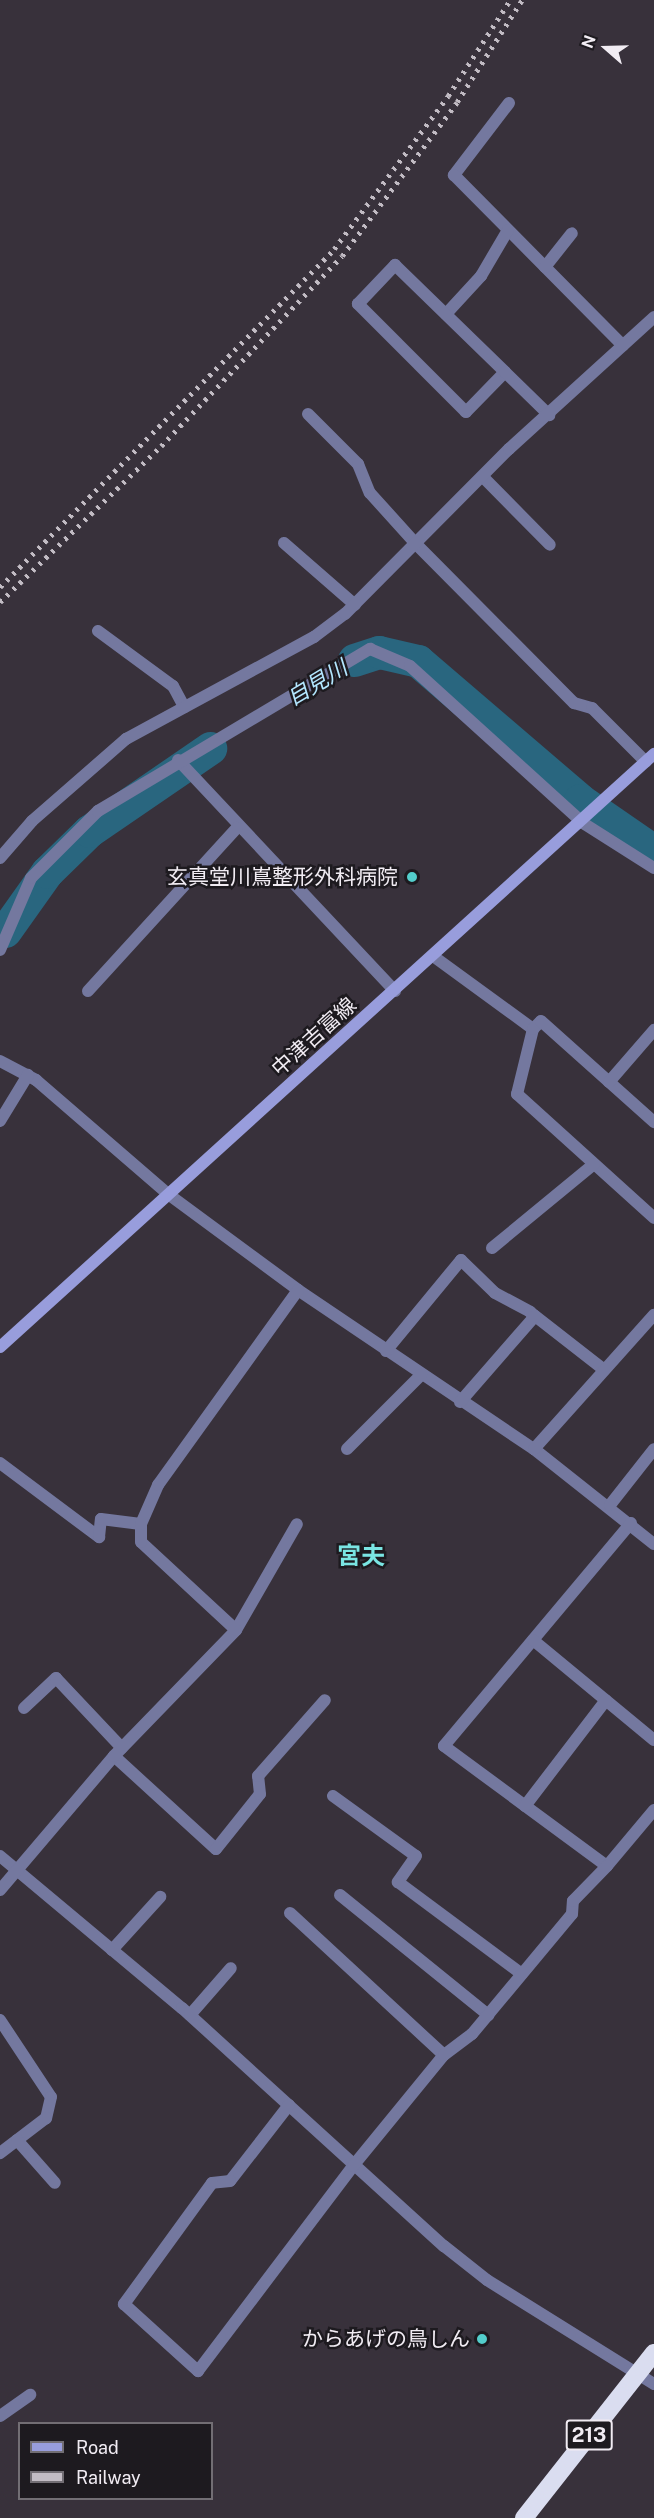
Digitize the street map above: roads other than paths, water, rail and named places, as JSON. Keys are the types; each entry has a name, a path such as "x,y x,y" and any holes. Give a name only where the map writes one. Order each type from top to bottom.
{"highway":[{"name":"213","path":"524,2518 654,2353"}],"main road":[{"name":"中津吉富線","path":"0,1347 583,823 650,758"}],"street":[{"path":"509,103 454,175 623,346"},
{"path":"446,314 481,276 508,230"},
{"path":"545,267 572,233"},
{"path":"505,372 466,412 358,304 395,265 446,314 549,415"},
{"path":"0,858 32,821 126,739 314,637 355,604 483,477 654,317"},
{"path":"308,414 358,464 370,493 417,545 574,702 592,708 650,758"},
{"path":"483,477 550,545"},
{"path":"284,543 355,604"},
{"path":"98,631 173,686 184,707"},
{"path":"0,950 4,928 31,878 98,811 178,760 370,649 410,666 583,823 654,868"},
{"path":"178,760 237,828 394,991"},
{"path":"88,991 237,828"},
{"path":"433,956 533,1029"},
{"path":"654,1122 541,1022 533,1029 517,1094 654,1218"},
{"path":"609,1082 654,1030"},
{"path":"0,1061 28,1075 168,1194 298,1290 460,1402 534,1449 610,1505 654,1544"},
{"path":"0,1121 28,1075"},
{"path":"492,1248 594,1164"},
{"path":"386,1351 461,1260 495,1293 535,1316 602,1368"},
{"path":"236,1630 141,1542 141,1524 158,1485 298,1290"},
{"path":"534,1449 602,1368 654,1314"},
{"path":"460,1402 535,1316"},
{"path":"347,1449 421,1375"},
{"path":"610,1505 654,1449"},
{"path":"0,1463 99,1537 101,1519 141,1524"},
{"path":"607,1866 444,1746 631,1523"},
{"path":"0,1890 118,1752 236,1630 297,1524"},
{"path":"533,1640 654,1740"},
{"path":"24,1708 56,1678 118,1752 216,1849 260,1794 258,1776 325,1700"},
{"path":"525,1806 606,1700"},
{"path":"333,1796 416,1856 398,1882 522,1974"},
{"path":"289,2105 230,2181 212,2183 124,2304 198,2371 353,2166 444,2055 488,2015 572,1914 573,1901 607,1866 654,1810"},
{"path":"0,1856 190,2015 353,2166 487,2280 654,2384"},
{"path":"340,1895 488,2015"},
{"path":"112,1950 160,1897"},
{"path":"290,1913 444,2055"},
{"path":"190,2015 231,1968"},
{"path":"0,2020 51,2097 46,2118 0,2153"},
{"path":"17,2140 55,2183"},
{"path":"0,2415 30,2395"}],"waterway":[{"name":"自見川","path":"354,660 379,652 418,661 580,800 654,851"},
{"name":"自見川","path":"5,931 47,872 89,831 210,748"}],"railway":[{"path":"0,587 334,249 448,96 510,0"},
{"path":"0,602 161,446 342,256 457,102 522,0"}],"place":[{"name":"玄真堂川嶌整形外科病院","path":"412,877"},
{"name":"からあげの鳥しん","path":"482,2339"}],"district":[{"name":"宮夫","path":"361,1556"}]}
